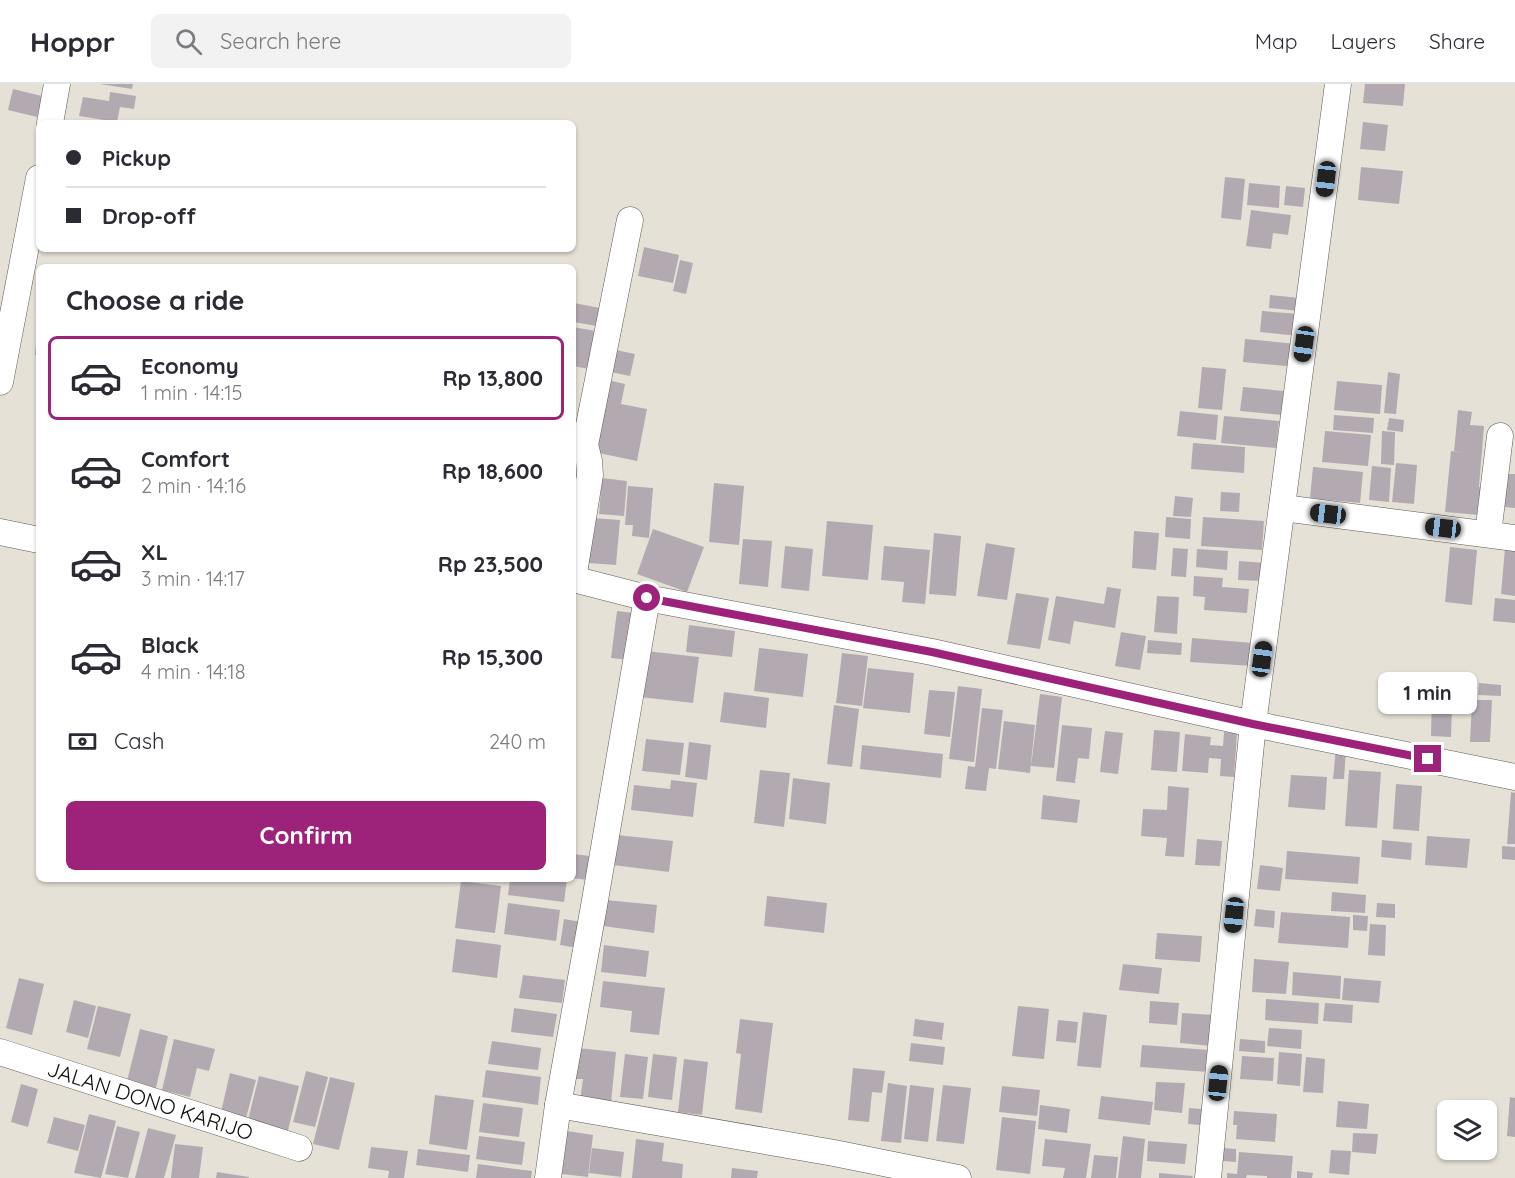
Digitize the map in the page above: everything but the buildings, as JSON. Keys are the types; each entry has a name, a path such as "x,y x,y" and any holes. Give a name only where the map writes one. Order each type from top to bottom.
{"street":[{"path":"1208,1178 1253,724 1338,84"},
{"path":"50,120 53,85"},
{"path":"0,382 36,194"},
{"path":"576,561 590,475 585,445 630,220"},
{"path":"1488,534 1500,436"},
{"path":"1283,508 1515,537"},
{"path":"0,532 36,539"},
{"path":"576,580 647,598 932,652 1253,724 1515,777"},
{"path":"548,1178 558,1105 647,598"},
{"name":"JALAN DONO KARIJO","path":"0,1052 299,1148"},
{"path":"558,1105 899,1172 958,1178"}],"route":[{"path":"647,598 932,652 1253,724 1428,759"}]}
